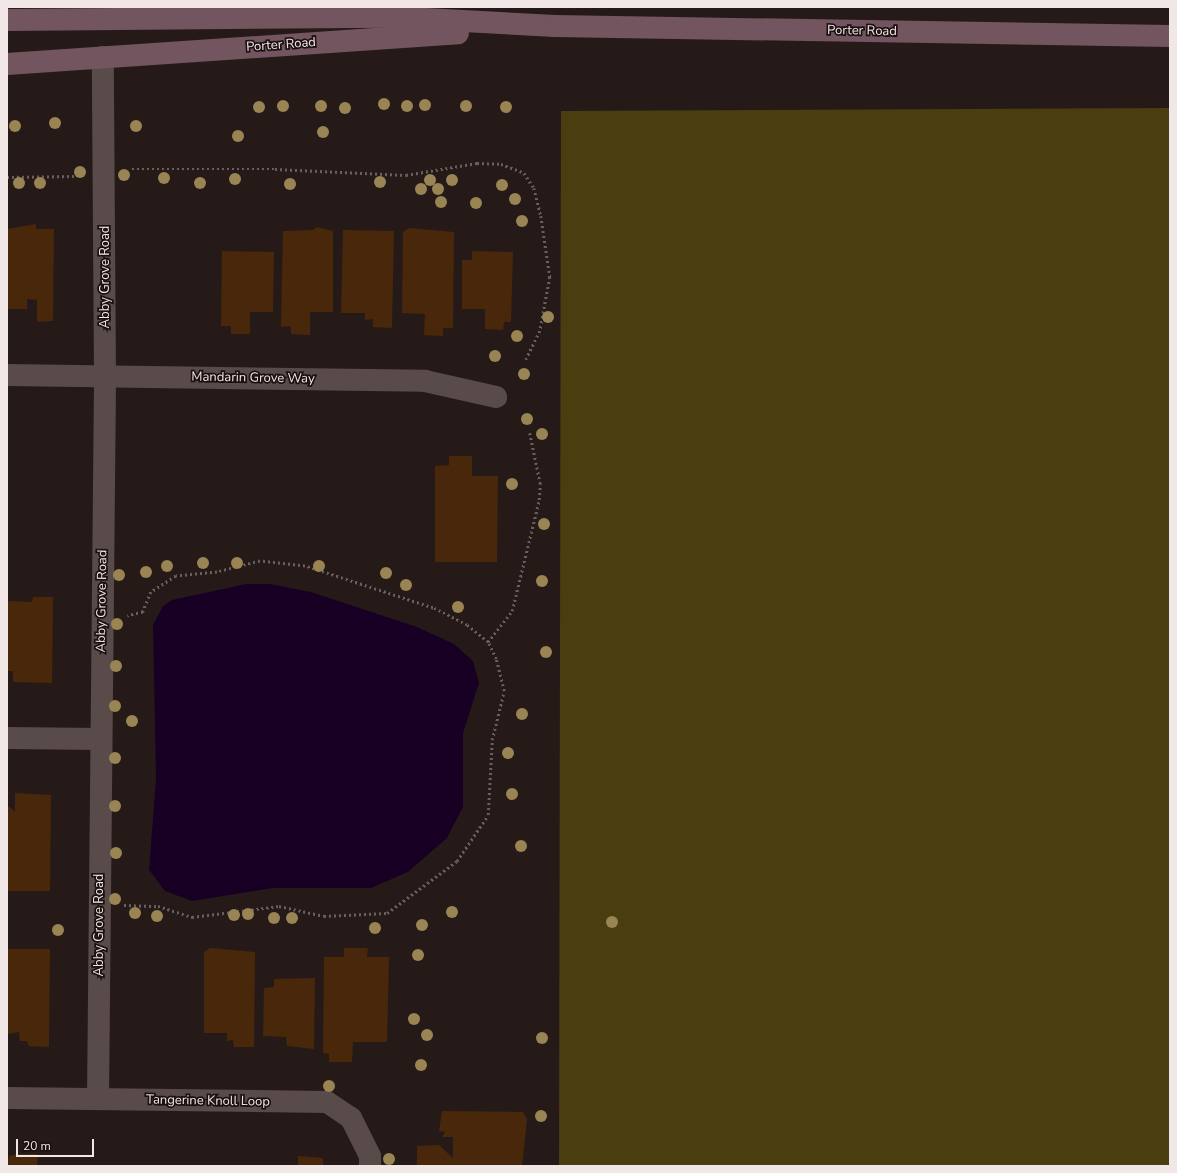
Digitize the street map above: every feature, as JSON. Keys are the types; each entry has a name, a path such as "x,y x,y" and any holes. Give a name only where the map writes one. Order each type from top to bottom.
{"main road":[{"name":"Porter Road","path":"7,20 388,12 555,26 1170,36"},
{"name":"Porter Road","path":"7,64 555,26"}],"street":[{"name":"Abby Grove Road","path":"98,1100 100,739 105,377 105,103 103,57"},
{"name":"Mandarin Grove Way","path":"7,376 425,380 496,397"},
{"path":"7,738 100,739"},
{"name":"Tangerine Knoll Loop","path":"7,1098 327,1102 351,1118 370,1156 370,1166"}],"path":[{"path":"132,169 275,169 406,175 477,162 501,164 524,173 534,188 542,216 550,277 540,331 526,360"},
{"path":"7,177 77,176"},
{"path":"488,642 512,610 539,500 540,484 529,431"},
{"path":"124,905 158,906 192,917 279,906 324,916 387,913 407,901 457,861 488,815 492,740 504,691 496,659 488,642 467,626 432,608 337,575 271,562 176,576 151,592 143,612 126,616"}],"shaded area":[{"path":"1170,108 1170,1166 559,1166 561,111"},
{"path":"246,584 270,584 311,592 417,627 454,644 473,661 479,683 463,733 463,807 447,838 408,872 371,888 273,888 192,901 165,891 149,870 156,779 153,625 163,606 172,600"}],"building":[{"path":"36,224 36,229 54,229 53,321 37,322 37,300 27,299 27,309 7,309 7,229"},
{"path":"317,227 333,231 333,312 310,312 310,335 291,334 291,326 281,327 283,231 313,230"},
{"path":"409,228 454,232 453,328 443,328 443,336 424,335 425,314 402,313 403,232"},
{"path":"343,230 394,231 392,328 373,327 373,319 365,320 365,313 341,313"},
{"path":"222,251 274,252 273,312 250,312 250,334 231,334 231,326 221,326"},
{"path":"472,251 513,252 511,322 504,322 503,330 485,329 485,309 462,309 462,260 472,260"},
{"path":"449,456 472,456 472,476 498,476 497,562 435,562 435,466 449,465"},
{"path":"33,597 53,597 52,683 13,682 13,671 7,671 7,601 32,602"},
{"path":"15,793 51,795 50,891 7,891 7,805 15,812"},
{"path":"210,948 255,952 254,1047 234,1047 233,1040 227,1041 227,1033 204,1033 204,952"},
{"path":"344,948 368,948 367,957 389,957 387,1042 353,1042 352,1062 329,1062 329,1054 323,1053 324,957 344,957"},
{"path":"7,949 50,949 49,1047 29,1046 27,1041 20,1041 19,1032 7,1034"},
{"path":"315,978 314,1049 287,1046 286,1037 263,1036 264,988 274,987 274,979"},
{"path":"442,1111 523,1112 527,1119 522,1166 417,1166 417,1146 439,1145 453,1158 453,1137 442,1137 445,1132 439,1131"},
{"path":"17,1154 38,1154 37,1166 7,1166 9,1156"},
{"path":"298,1156 323,1158 323,1166 298,1166"}]}
